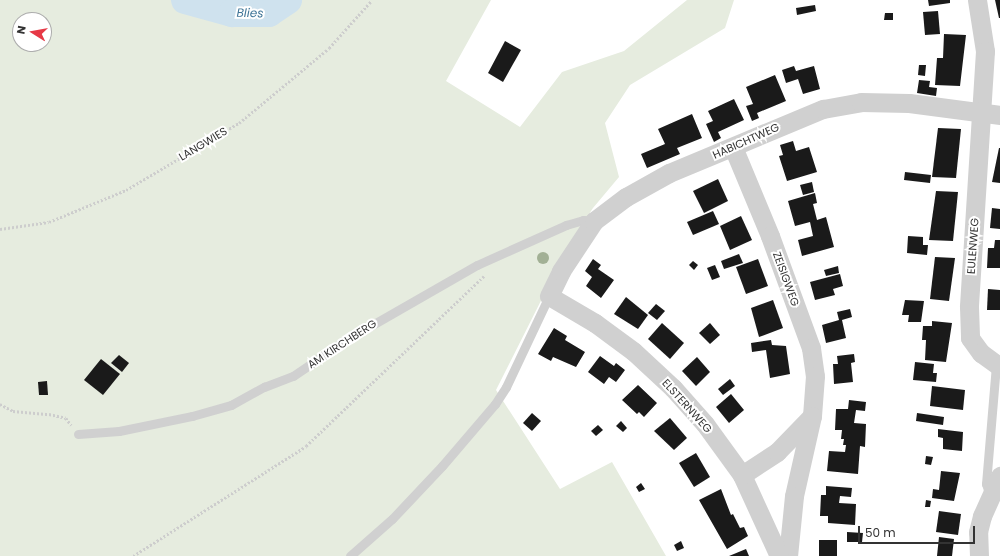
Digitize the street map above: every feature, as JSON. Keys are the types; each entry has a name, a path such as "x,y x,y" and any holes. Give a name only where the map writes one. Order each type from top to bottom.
{"street":[{"name":"EULENWEG","path":"977,0 985,51 991,114 969,307 970,338 980,353 998,366"},
{"name":"HABICHTWEG","path":"549,296 578,242 594,222 626,196 669,173 733,148 823,109 861,102 909,103 991,114"},
{"name":"ZEISIGWEG","path":"733,148 770,236 811,348 815,376 812,416 794,496 788,556"},
{"name":"ELSTERNWEG","path":"549,296 595,323 633,351 673,388 699,418 742,475 779,556"},
{"path":"742,475 777,452 812,416"},
{"path":"979,556 978,532 990,496 1000,476"}],"lane":[{"name":"AM KIRCHBERG","path":"78,434 119,431 192,416 231,405 264,387 293,376 346,340 477,265 566,225 583,220 594,222"},
{"path":"350,556 392,519 442,466 495,404 506,387 549,296"},
{"path":"990,496 986,484 998,366"}],"path":[{"name":"LANGWIES","path":"0,230 48,222 126,190 239,123 329,48 372,0"},
{"path":"133,556 306,446 489,272"},
{"path":"0,404 13,411 49,414 66,418 78,434"}],"shaded area":[{"path":"0,0 491,0 446,81 520,127 562,72 624,51 687,0 734,0 725,28 630,85 605,123 619,177 593,208 571,241 496,390 560,489 612,462 666,556 0,556"}],"building":[{"path":"928,0 950,0 950,3 929,6"},
{"path":"995,0 1000,0 1000,18 999,18"},
{"path":"815,5 816,11 797,15 796,8"},
{"path":"938,11 940,34 925,35 923,12"},
{"path":"885,13 893,13 893,20 884,20"},
{"path":"944,34 966,35 960,86 935,85 937,58 943,58"},
{"path":"505,41 521,50 503,82 488,73"},
{"path":"919,65 926,65 925,76 918,75"},
{"path":"794,66 796,71 814,66 820,89 803,94 798,79 786,83 782,70"},
{"path":"775,75 786,101 757,113 759,118 752,121 746,106 753,104 746,87"},
{"path":"919,80 930,81 929,87 937,88 936,96 917,93"},
{"path":"734,99 744,120 718,132 721,138 714,142 706,124 713,121 708,111"},
{"path":"692,114 702,138 677,148 680,154 647,168 641,154 665,144 658,129"},
{"path":"938,128 961,129 956,178 932,177"},
{"path":"793,141 796,151 809,147 817,172 787,181 779,156 783,155 780,145"},
{"path":"1000,148 1000,183 992,182"},
{"path":"905,172 931,175 930,183 904,180"},
{"path":"718,179 728,201 704,213 693,191"},
{"path":"812,182 814,192 803,195 800,185"},
{"path":"936,191 958,192 953,241 929,240"},
{"path":"815,193 817,203 813,204 817,220 826,217 834,247 802,256 798,240 813,236 810,222 795,226 788,201"},
{"path":"992,208 1000,209 1000,229 990,228"},
{"path":"713,211 719,224 693,235 687,222"},
{"path":"741,216 752,240 730,250 720,226"},
{"path":"908,236 923,237 923,245 928,245 927,255 907,253"},
{"path":"995,240 1000,240 1000,268 987,268 988,248 994,248"},
{"path":"739,254 743,263 724,269 721,261"},
{"path":"935,257 955,258 949,301 930,299"},
{"path":"593,259 601,265 598,269 614,280 601,298 586,286 592,277 585,271"},
{"path":"758,259 768,286 746,294 736,267"},
{"path":"693,261 698,265 694,270 689,265"},
{"path":"715,265 720,277 712,280 707,268"},
{"path":"838,266 839,273 826,276 824,270"},
{"path":"840,274 843,286 833,289 835,295 815,300 810,282"},
{"path":"988,289 1000,290 1000,310 987,310"},
{"path":"626,297 648,315 638,329 614,314"},
{"path":"773,300 783,328 759,337 751,308"},
{"path":"905,300 924,301 921,322 908,322 909,315 902,315"},
{"path":"656,304 665,311 657,320 648,313"},
{"path":"850,309 852,317 842,320 846,338 826,343 822,325 839,320 837,312"},
{"path":"932,321 952,323 946,362 925,360 926,340 922,340 923,326 932,326"},
{"path":"662,323 684,343 670,359 648,339"},
{"path":"710,323 720,335 710,344 699,333"},
{"path":"554,328 567,336 565,340 585,352 576,367 553,357 551,361 538,354"},
{"path":"771,340 772,345 786,346 790,374 770,378 766,350 752,352 751,343"},
{"path":"854,354 855,362 851,363 853,382 834,384 833,364 838,364 837,356"},
{"path":"119,355 129,363 122,372 111,363"},
{"path":"600,356 614,366 616,363 625,370 616,382 609,377 604,384 588,372"},
{"path":"697,357 710,372 696,386 682,371"},
{"path":"101,359 120,374 103,395 84,380"},
{"path":"915,362 934,364 933,373 937,373 936,382 913,380"},
{"path":"730,379 735,386 723,395 718,389"},
{"path":"47,381 48,395 39,395 38,382"},
{"path":"638,385 657,403 644,417 639,412 637,414 622,400"},
{"path":"932,386 965,390 963,410 930,406"},
{"path":"731,394 744,410 729,423 716,407"},
{"path":"849,400 866,402 865,411 856,410 854,423 866,424 865,447 860,446 858,474 827,471 829,451 845,452 846,445 843,445 844,439 841,439 842,430 835,430 836,409 848,409"},
{"path":"532,413 541,421 532,431 523,423"},
{"path":"917,413 944,417 943,425 916,421"},
{"path":"670,418 687,438 674,450 654,431"},
{"path":"621,421 627,428 623,432 616,426"},
{"path":"598,425 603,430 596,436 591,431"},
{"path":"938,429 963,432 962,451 943,449 943,438 938,437"},
{"path":"696,453 710,477 694,487 679,463"},
{"path":"926,456 933,457 931,465 925,464"},
{"path":"941,471 960,473 954,501 932,498 933,489 939,490"},
{"path":"641,483 645,489 639,492 636,487"},
{"path":"826,486 852,488 851,497 840,496 839,503 856,504 855,525 828,523 828,516 820,516 821,495 826,495"},
{"path":"721,489 731,515 733,514 740,528 744,527 748,536 727,549 699,500"},
{"path":"926,500 931,501 930,507 925,507"},
{"path":"939,511 961,514 958,535 936,532"},
{"path":"847,532 863,533 862,542 847,542"},
{"path":"939,537 954,539 952,556 937,556"},
{"path":"819,540 837,540 837,556 819,556"},
{"path":"681,541 684,548 677,551 674,545"},
{"path":"746,549 749,556 729,556"}],"waterway":[{"name":"Blies","path":"185,0 232,13 269,13 288,0"}]}
